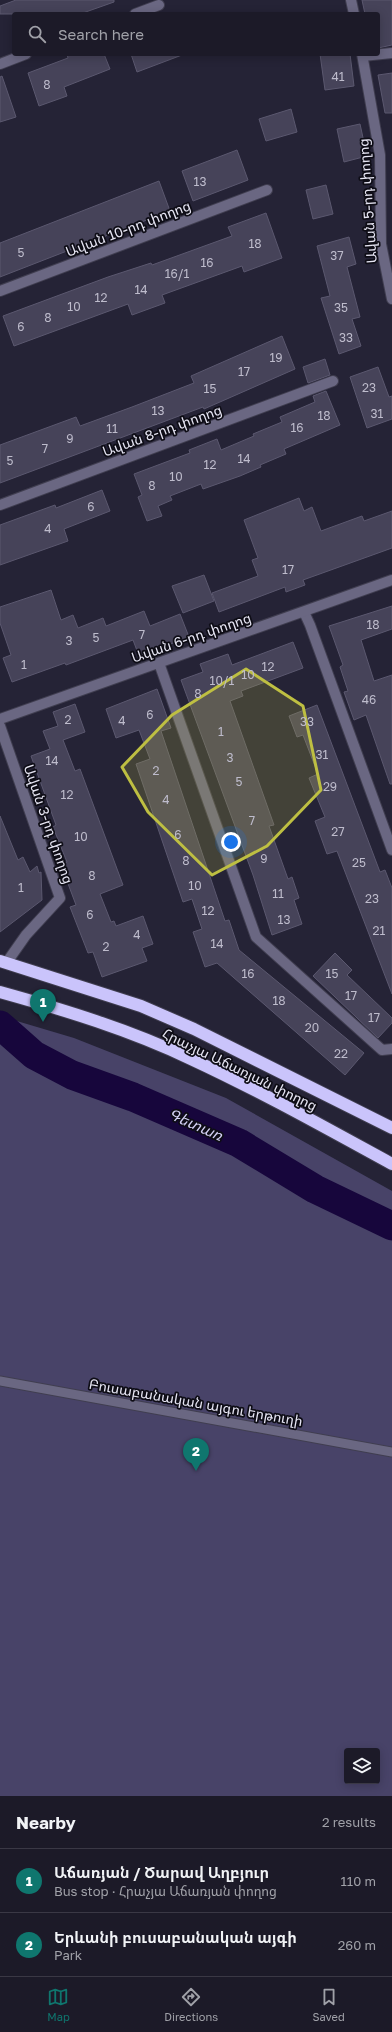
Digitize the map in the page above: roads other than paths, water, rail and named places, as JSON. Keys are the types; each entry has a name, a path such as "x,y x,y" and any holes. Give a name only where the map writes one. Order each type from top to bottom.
{"highway":[{"name":"Հրաչյա Աճառյան փողոց","path":"4,961 141,1006 194,1029 392,1128"},
{"name":"Հրաչյա Աճառյան փողոց","path":"0,992 111,1026 191,1058 392,1164"}],"street":[{"path":"351,0 354,12"},
{"path":"140,12 159,5"},
{"path":"380,54 392,53"},
{"path":"0,64 21,56"},
{"name":"Ավան 5-րդ փողոց","path":"362,56 380,155 381,244 392,299"},
{"name":"Ավան 10-րդ փողոց","path":"0,291 267,190"},
{"name":"Ավան 8-րդ փողոց","path":"0,505 333,381"},
{"name":"Ավան 6-րդ փողոց","path":"0,719 392,580"},
{"path":"304,612 392,850"},
{"path":"159,663 256,937 382,1050 392,1049"},
{"name":"Ավան 3-րդ փողոց","path":"0,726 60,898 4,961"}],"lane":[{"name":"Բուսաբանական այգու երթուղի","path":"0,1381 389,1451"}],"waterway":[{"name":"Գետառ","path":"0,1025 34,1055 72,1075 133,1097 239,1143 315,1189 392,1226"}],"place":[{"name":"Աճառյան / Ծարավ Աղբյուր","path":"43,1022"},
{"name":"Երևանի բուսաբանական այգի","path":"196,1471"}]}
